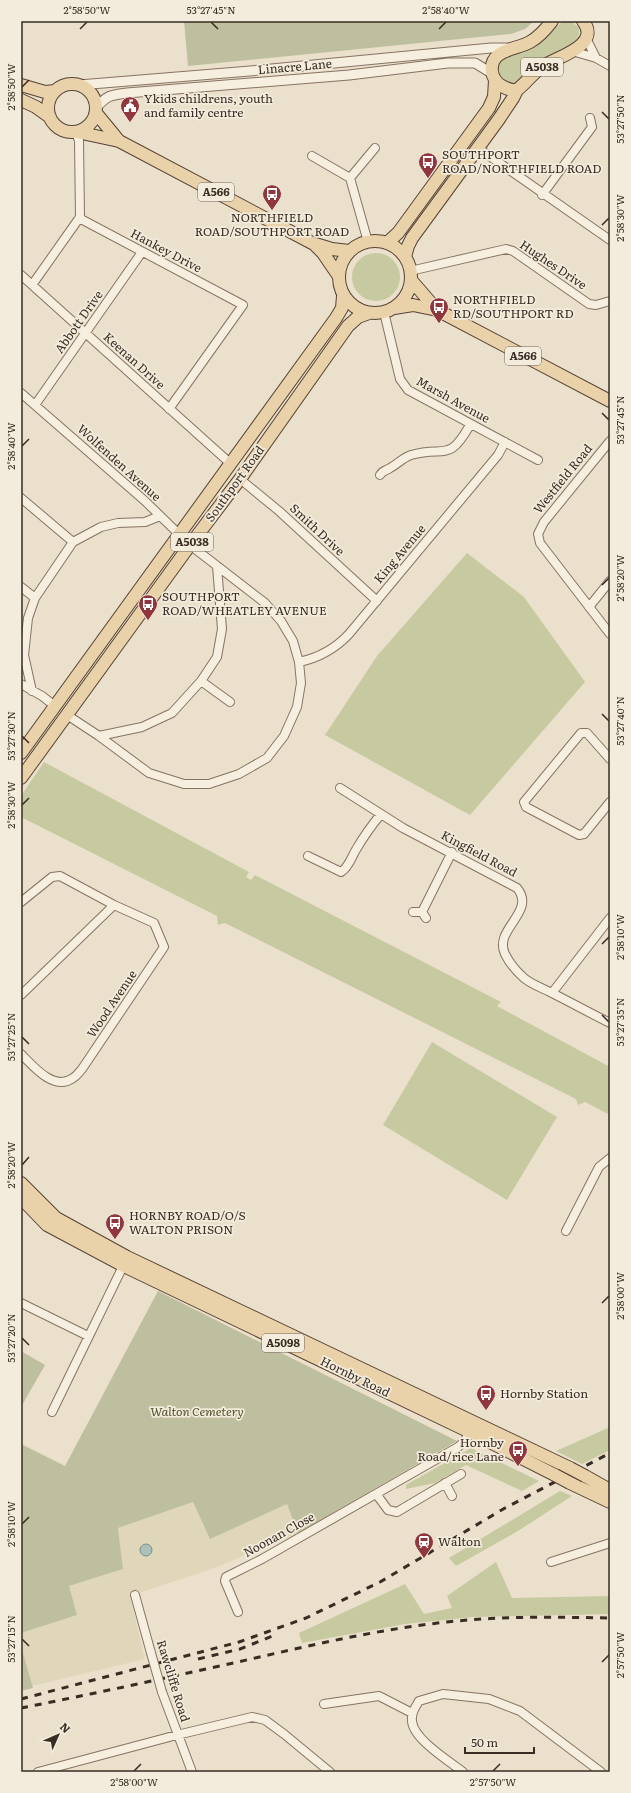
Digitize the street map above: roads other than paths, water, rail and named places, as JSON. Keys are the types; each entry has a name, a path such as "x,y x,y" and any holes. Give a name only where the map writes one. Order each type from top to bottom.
{"main road":[{"name":"A5038","path":"387,243 398,234 488,108 494,97 494,77 492,65 494,60 510,48 529,43 550,23"},
{"name":"A5038","path":"405,257 412,238 514,98 517,90 547,63 582,45 588,27"},
{"name":"A5038","path":"494,77 509,90 517,90"},
{"path":"21,84 45,92 55,92"},
{"path":"21,100 36,107 50,117 59,128 65,131 76,132 89,125 96,110 95,100 90,92 79,85 66,85 55,92 48,105 50,117"},
{"name":"A566","path":"96,110 119,141"},
{"name":"A566","path":"76,132 119,141 312,243 332,249 349,251"},
{"path":"368,242 387,243 397,249 405,257 410,275 406,296 389,310 369,313 354,308 343,296 340,290 338,275 340,266 349,251 368,242"},
{"name":"A566","path":"312,243 323,253 338,275"},
{"name":"A566","path":"410,275 437,310"},
{"name":"Southport Road","path":"21,753 336,318 342,308 343,296"},
{"name":"A566","path":"389,310 413,305 437,310 610,401"},
{"name":"Southport Road","path":"21,778 67,714 195,548 240,479 348,326 358,317 369,313"},
{"name":"Hornby Road","path":"21,1183 56,1218 125,1262"},
{"name":"Hornby Road","path":"21,1198 48,1225 472,1427 570,1468 610,1490"},
{"name":"Hornby Road","path":"472,1427 555,1475 610,1502"}],"street":[{"path":"588,27 596,58"},
{"name":"Linacre Lane","path":"79,85 261,70 491,48 510,48"},
{"path":"572,51 596,58 610,66"},
{"name":"Linacre Lane","path":"96,110 104,99 111,95 334,76 448,63 475,63 484,68 494,77"},
{"path":"542,194 592,127 590,118"},
{"path":"32,285 79,218 81,212 78,140 76,132"},
{"path":"350,178 375,148"},
{"path":"478,148 610,240"},
{"path":"312,156 350,178 368,242"},
{"name":"Hankey Drive","path":"79,218 242,305 169,409"},
{"name":"Hughes Drive","path":"410,275 502,250 509,250 589,304 596,305 610,301"},
{"name":"Abbott Drive","path":"35,405 142,252"},
{"name":"Keenan Drive","path":"21,275 231,464"},
{"name":"Marsh Avenue","path":"389,310 401,383 412,393 538,460"},
{"name":"Wolfenden Avenue","path":"21,393 145,501 179,535 265,603 281,621 293,641 299,662 301,683 297,707 284,736 266,758 239,774 209,784 184,784 149,773 67,714"},
{"path":"380,475 383,470 390,468 402,459 411,455 444,451 453,448 463,438 470,425"},
{"name":"Westfield Road","path":"589,607 540,543 538,534 544,522 610,441"},
{"name":"King Avenue","path":"299,662 315,658 337,645 349,634 498,455 505,442"},
{"name":"Smith Drive","path":"240,479 272,505 377,601"},
{"path":"21,498 73,542"},
{"path":"32,691 24,655 28,618 35,598 73,542 101,527 118,523 145,522 160,516"},
{"path":"99,736 142,727 172,713 201,681 216,657 222,629 217,566"},
{"path":"610,581 589,607 610,634"},
{"path":"21,587 35,598"},
{"path":"201,681 230,702"},
{"path":"21,684 42,696 55,706"},
{"path":"610,760 587,734 581,733 524,802 526,807 579,835 584,834 610,802"},
{"name":"Kingfield Road","path":"340,788 403,828 452,852 519,890 522,904 517,916 503,939 504,950 507,958 524,978 609,1020"},
{"path":"308,856 341,872 348,868 359,844 381,814"},
{"path":"420,914 452,852"},
{"path":"21,902 52,877 60,876 114,905 21,995"},
{"name":"Wood Avenue","path":"21,1054 44,1076 58,1082 72,1079 82,1069 164,947 154,923 114,905"},
{"path":"552,993 610,918"},
{"path":"566,1231 600,1167 610,1158"},
{"path":"52,1412 125,1262"},
{"path":"21,1303 88,1336"},
{"name":"Noonan Close","path":"238,1612 224,1581 226,1577 262,1559 377,1495 458,1447 465,1441 472,1427"},
{"path":"377,1495 390,1512 397,1512 445,1482 461,1474"},
{"path":"445,1482 452,1496"},
{"path":"550,1562 610,1543"},
{"name":"Rawcliffe Road","path":"135,1595 162,1692 192,1772"},
{"path":"463,1772 421,1738 412,1723 412,1713 419,1701 443,1694 489,1699 520,1711 601,1772"},
{"path":"324,1704 379,1696 412,1713"},
{"path":"38,1772 177,1734 252,1717 265,1720 330,1772"}],"railway":[{"path":"21,1699 239,1642 306,1618 380,1582 505,1508 610,1453"},
{"path":"21,1708 324,1643 422,1625 508,1618 610,1618"},
{"path":"198,1659 240,1649 275,1635"}],"place":[{"name":"Ykids childrens, youth and family centre","path":"130,123"},
{"name":"SOUTHPORT ROAD/NORTHFIELD ROAD","path":"428,179"},
{"name":"NORTHFIELD ROAD/SOUTHPORT ROAD","path":"272,211"},
{"name":"NORTHFIELD RD/SOUTHPORT RD","path":"439,324"},
{"name":"SOUTHPORT ROAD/WHEATLEY AVENUE","path":"148,621"},
{"name":"HORNBY ROAD/O/S WALTON PRISON","path":"115,1240"},
{"name":"Hornby Station","path":"486,1411"},
{"name":"Hornby Road/rice Lane","path":"518,1467"},
{"name":"Walton","path":"424,1559"}],"park label":[{"name":"Walton Cemetery","path":"197,1412"}]}
